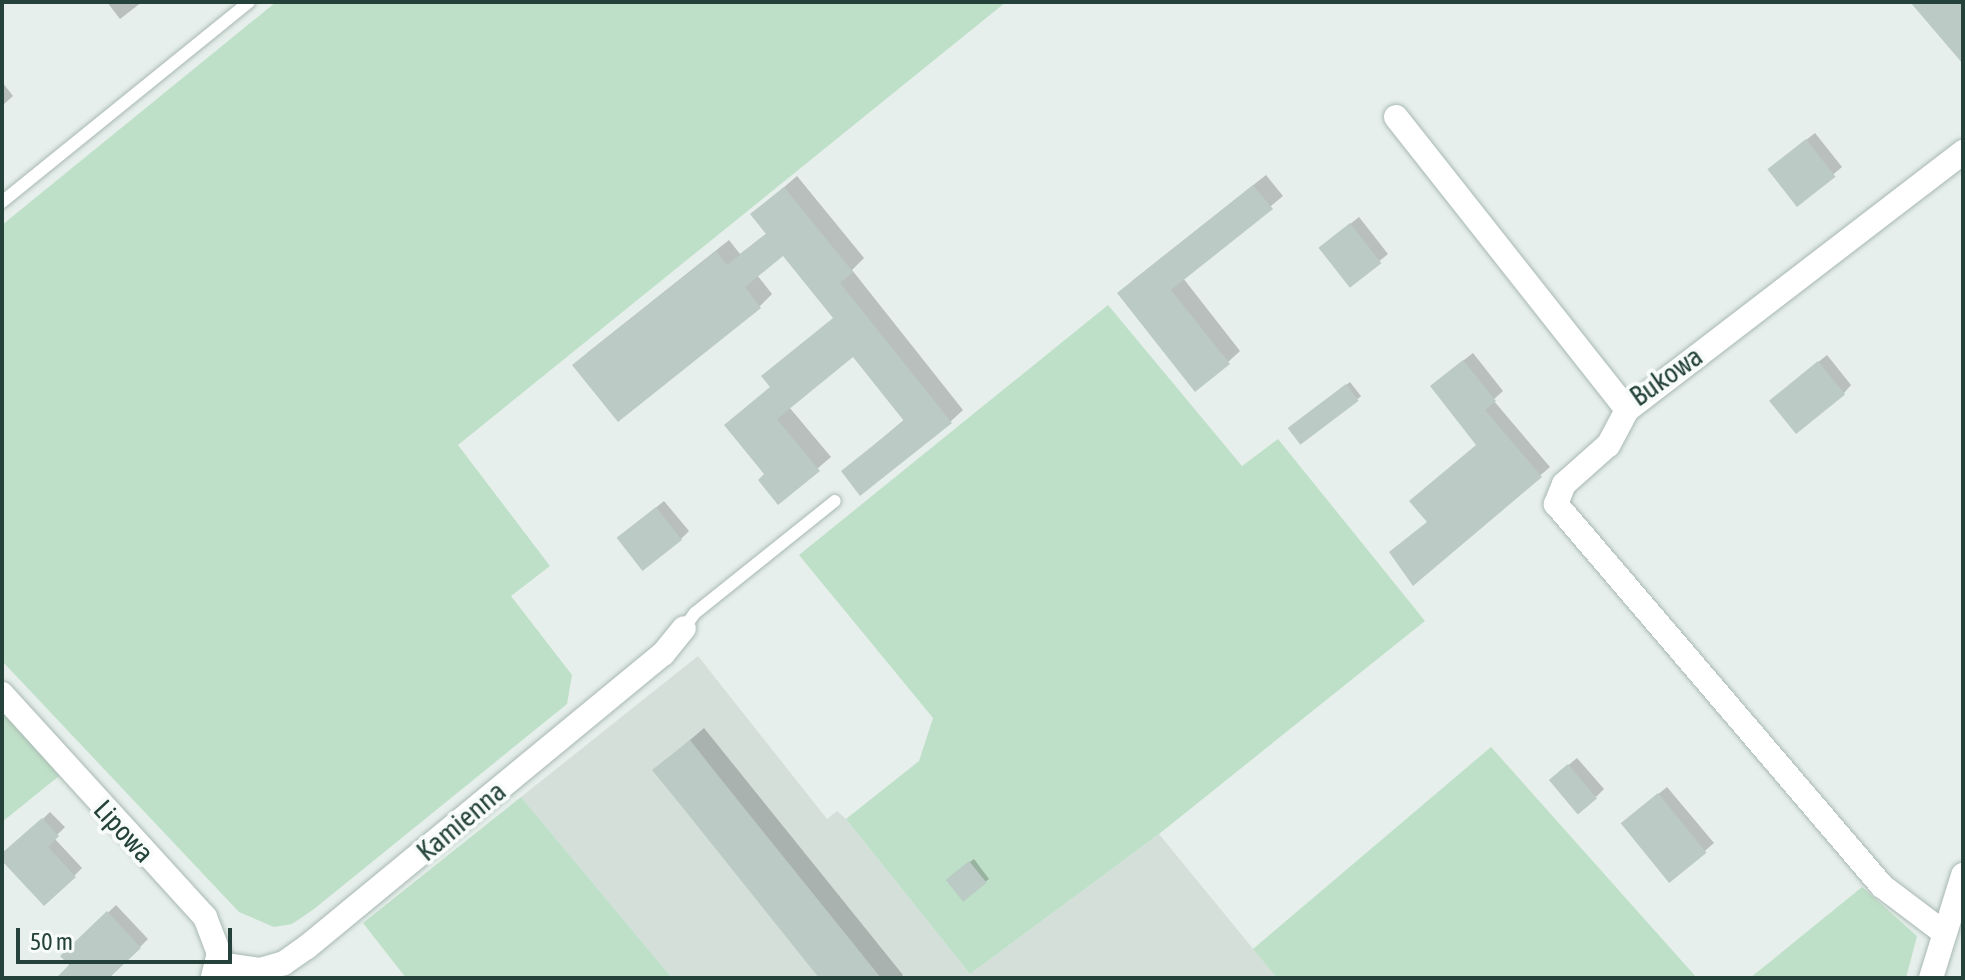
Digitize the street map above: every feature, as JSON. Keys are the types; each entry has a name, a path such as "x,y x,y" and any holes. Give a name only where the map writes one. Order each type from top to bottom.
{"street":[{"name":"Bukowa","path":"1396,117 1627,410 1963,152"},
{"path":"1627,410 1608,445 1564,484 1556,504 1882,886 1943,932"},
{"name":"Kamienna","path":"215,971 260,970 284,963 307,947 663,654 684,628"},
{"name":"Lipowa","path":"2,694 205,917 217,940 215,971"},
{"path":"1931,978 1963,875"}],"lane":[{"path":"2,202 249,2"},
{"path":"684,628 695,613 835,501"}],"shaded area":[{"path":"698,656 827,819 837,811 846,819 970,974 1159,834 1277,978 672,978 521,797"}],"green space":[{"path":"276,2 1006,2 458,445 550,566 511,596 572,675 567,704 314,909 292,924 274,927 239,912 2,661 2,225"},
{"path":"1108,305 1242,466 1278,439 1425,621 1159,834 970,974 846,819 919,761 933,718 799,555"},
{"path":"2,709 59,776 2,822"},
{"path":"1491,747 1697,978 1277,978 1253,949"},
{"path":"521,797 672,978 406,978 363,923"},
{"path":"1862,887 1917,936 1906,978 1750,978"}],"building":[{"path":"1910,2 1963,2 1963,64"},
{"path":"1806,139 1836,177 1797,207 1767,169"},
{"path":"1253,185 1273,209 1171,290 1230,364 1195,392 1117,293"},
{"path":"784,187 853,272 840,283 952,423 860,496 841,471 904,421 853,357 777,419 820,471 778,505 758,480 764,474 724,425 770,387 761,376 833,318 783,256 745,287 761,308 618,422 572,365 716,251 727,265 766,234 750,214"},
{"path":"1350,223 1381,263 1350,288 1318,248"},
{"path":"1463,360 1496,401 1485,410 1542,477 1413,586 1389,552 1427,522 1409,501 1476,445 1430,386"},
{"path":"1818,361 1845,394 1796,434 1769,401"},
{"path":"1346,384 1359,401 1300,445 1288,428"},
{"path":"656,507 682,540 642,571 617,538"},
{"path":"690,740 881,978 819,978 652,770"},
{"path":"1568,764 1597,798 1578,815 1549,780"},
{"path":"1658,793 1706,853 1669,883 1621,823"},
{"path":"42,818 59,836 48,847 76,877 44,906 2,861 2,853"},
{"path":"969,861 987,883 963,902 946,880"},
{"path":"107,911 141,948 109,978 56,978 69,965 60,956"}]}
